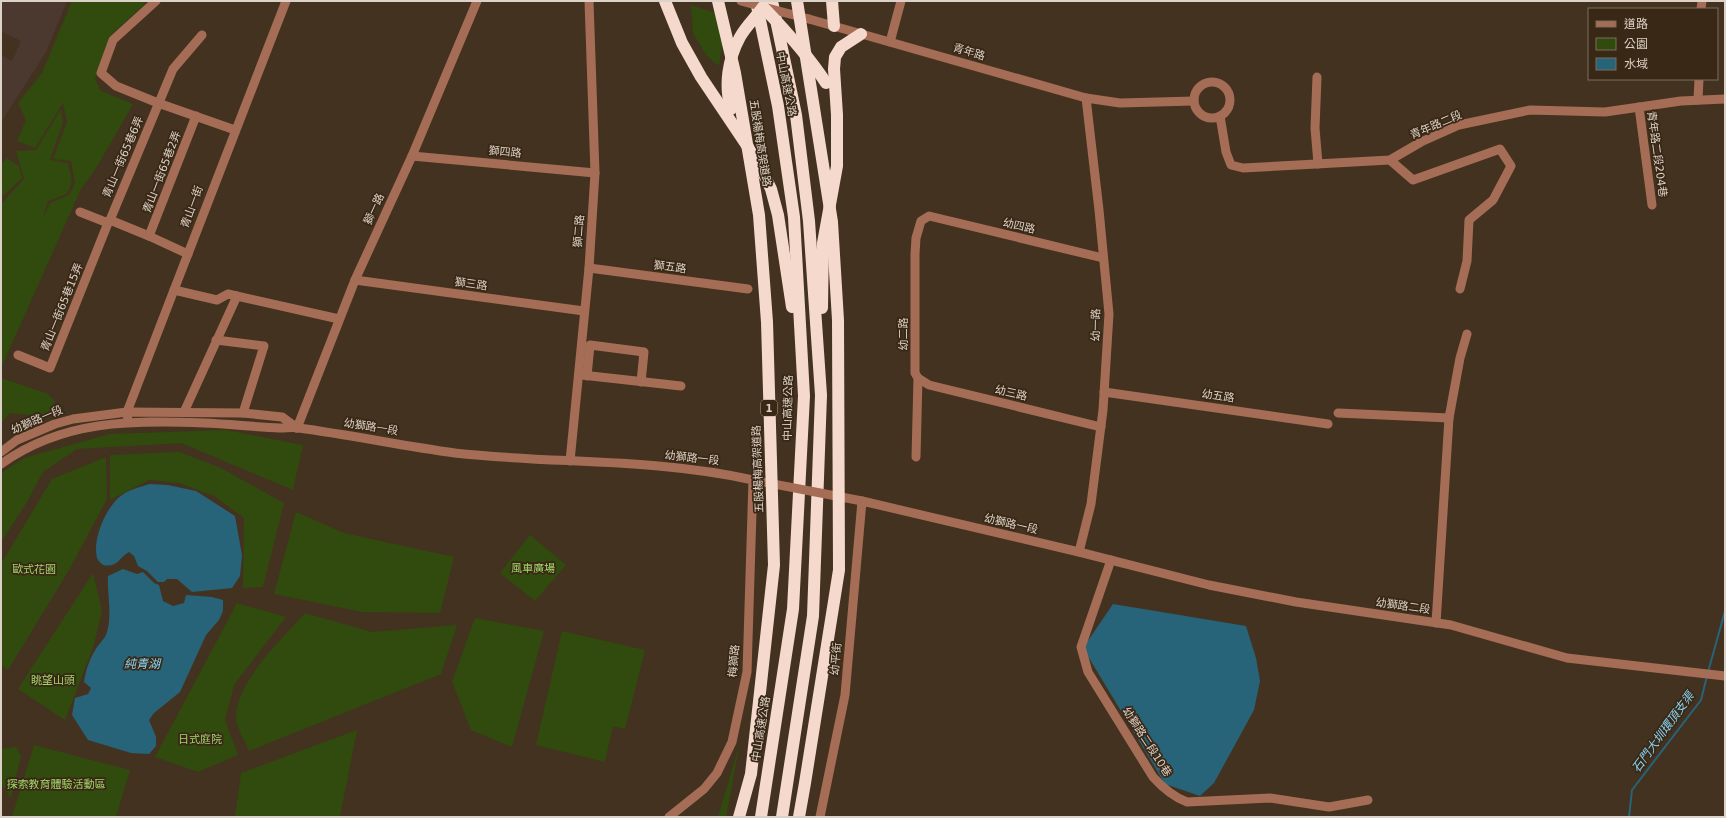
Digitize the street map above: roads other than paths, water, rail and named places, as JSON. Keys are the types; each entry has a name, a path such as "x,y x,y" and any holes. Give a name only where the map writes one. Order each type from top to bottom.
{"highway":[{"path":"664,1 682,43 701,77 758,162 771,189 778,215 802,376"},
{"name":"五股楊梅高架道路","path":"718,1 735,73 759,215 767,322 774,549 774,565 751,774 740,817"},
{"path":"797,1 832,222 838,320 839,554 836,586 799,817"},
{"path":"832,1 834,26"},
{"path":"736,130 728,97 728,65 740,36 763,2 812,61 826,84 837,115"},
{"name":"中山高速公路","path":"761,817 793,609 804,396 794,217 763,2"},
{"name":"中山高速公路","path":"763,2 796,115 809,221 821,395 813,616 782,817"},
{"path":"821,395 823,243 837,166 837,115 834,69 835,57 841,47 861,34"}],"street":[{"path":"156,1 113,40 100,73 116,86 158,103 235,130"},
{"name":"青山一街","path":"128,422 127,412 286,1"},
{"name":"獅一路","path":"297,428 354,280 412,156 477,1"},
{"name":"獅二路","path":"570,461 583,375 584,311 594,173 589,1"},
{"name":"青年路","path":"741,1 763,2 809,19 1086,98 1120,103 1194,101"},
{"path":"890,42 901,1"},
{"name":"青山一街65巷6弄","path":"109,222 173,69 202,35"},
{"path":"1317,78 1315,128 1318,164"},
{"path":"1698,100 1699,80"},
{"path":"1214,82 1221,84 1227,89 1230,96 1230,104 1226,111 1220,116 1210,118 1197,111 1194,101 1195,93 1199,87 1206,83 1214,82"},
{"name":"幼一路","path":"1079,552 1091,504 1101,427 1109,314 1086,98"},
{"name":"青年路二段","path":"1220,116 1226,152 1231,165 1243,168 1390,160 1421,142 1459,125 1530,110 1605,112 1698,100 1725,99"},
{"name":"青年路二段204巷","path":"1639,107 1652,205"},
{"name":"青山一街65巷2弄","path":"150,236 196,116"},
{"path":"1390,160 1413,180 1500,149 1511,166 1493,200 1469,220 1467,261 1460,290"},
{"name":"獅四路","path":"412,156 594,173"},
{"path":"80,212 150,236 188,254"},
{"name":"幼四路","path":"929,216 1103,258"},
{"name":"幼二路","path":"916,457 918,378 915,374 916,238 921,221 929,216"},
{"name":"青山一街65巷15弄","path":"18,355 50,368 109,222"},
{"name":"獅五路","path":"588,268 748,288"},
{"name":"獅三路","path":"354,280 584,311"},
{"path":"174,290 217,300 228,294 339,319"},
{"path":"184,412 237,296"},
{"path":"1436,623 1449,418 1460,358 1467,334"},
{"path":"216,340 264,346 243,413"},
{"path":"641,382 644,352 590,345 583,375 641,382 681,386"},
{"name":"幼三路","path":"918,378 929,385 1101,427"},
{"name":"幼五路","path":"1104,392 1328,424"},
{"name":"幼獅路一段","path":"1,452 17,440 55,424 73,419 127,412 243,413 282,417 297,428"},
{"path":"1338,414 1449,418"},
{"name":"幼獅路一段","path":"1,464 20,450 56,434 87,427 128,422 186,422 297,428 455,452 673,467 726,474 862,501 1079,552"},
{"name":"梅獅路","path":"669,817 704,789 717,773 732,742 747,672 753,480"},
{"name":"幼平街","path":"820,817 845,695 862,501"},
{"name":"幼獅路二段","path":"1079,552 1209,585 1289,601 1451,625 1567,658 1725,676"},
{"name":"幼獅路二段10巷","path":"1110,560 1081,647 1088,672 1153,777 1163,787 1178,799 1187,802 1270,798 1329,807 1368,800"}],"water":[{"path":"150,484 168,485 196,491 235,516 242,555 240,576 232,588 192,592 177,579 167,579 164,582 158,582 147,571 138,566 134,556 129,552 118,562 112,565 103,565 98,560 96,551 98,533 111,507 116,500 125,493 135,488"},
{"name":"純青湖","path":"123,569 137,574 143,572 154,583 159,585 163,601 173,606 184,603 186,595 212,597 223,600 223,611 219,620 206,635 180,692 154,713 149,720 156,737 156,746 149,754 131,753 88,740 72,715 75,698 88,694 91,688 84,682 87,668 90,659 106,635 108,628 108,576"},
{"path":"1113,604 1246,626 1256,658 1260,681 1254,710 1214,783 1200,796 1165,784 1083,648"}],"waterway":[{"name":"石門大圳環頂支渠","path":"1708,672 1725,611"},
{"name":"石門大圳環頂支渠","path":"1629,817 1632,790 1701,700 1707,676"}],"park label":[{"name":"風車廣場","path":"533,568"},
{"name":"歐式花園","path":"34,569"},
{"name":"眺望山頭","path":"53,680"},
{"name":"日式庭院","path":"200,739"},
{"name":"探索教育體驗活動區","path":"56,784"}]}
